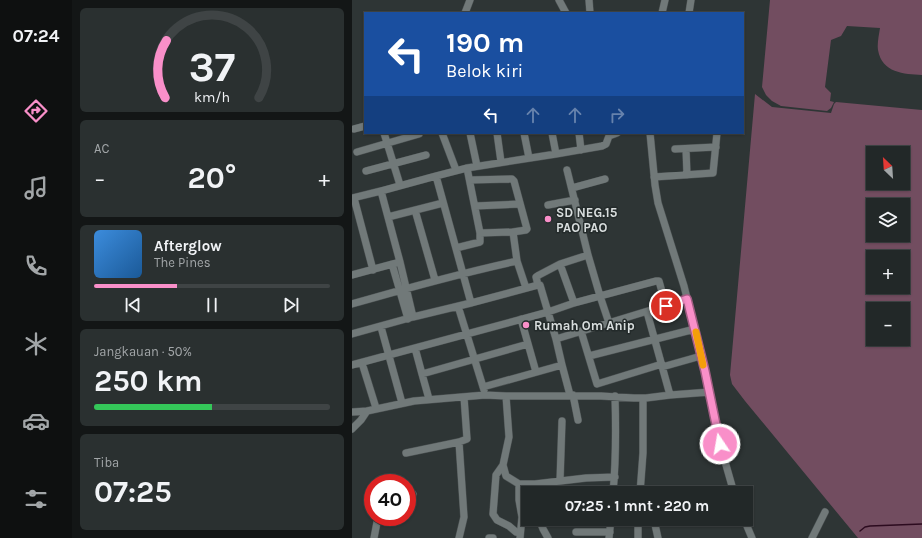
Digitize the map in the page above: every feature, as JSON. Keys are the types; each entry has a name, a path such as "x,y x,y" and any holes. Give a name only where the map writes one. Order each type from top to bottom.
{"street":[{"path":"465,12 470,0"},
{"path":"559,0 565,12"},
{"path":"589,0 590,12"},
{"path":"662,12 665,0"},
{"path":"689,12 691,0"},
{"path":"354,129 364,126"},
{"path":"384,134 400,185"},
{"path":"357,152 419,134"},
{"path":"442,134 456,170"},
{"path":"470,134 477,166"},
{"path":"497,134 501,162"},
{"path":"524,134 529,158"},
{"path":"552,134 556,154"},
{"path":"579,134 581,150"},
{"path":"650,134 658,203 695,329 710,392 720,444 732,486"},
{"path":"654,177 714,173 717,134"},
{"path":"373,270 353,198 456,170 605,145 608,135"},
{"path":"675,150 716,148"},
{"path":"686,149 687,175"},
{"path":"366,171 426,155"},
{"path":"456,248 480,242 480,233 467,168"},
{"path":"567,170 576,200 588,255 609,323"},
{"path":"436,176 471,303"},
{"path":"470,180 513,179 527,229 512,232 480,233"},
{"path":"572,188 605,179"},
{"path":"380,191 400,262 403,289"},
{"path":"548,205 576,200"},
{"path":"388,217 443,203"},
{"path":"475,206 520,204"},
{"path":"415,210 435,280"},
{"path":"512,232 517,261 526,288"},
{"path":"578,420 556,339 540,285 538,285 536,277 560,264 588,255"},
{"path":"352,304 435,280 517,261"},
{"path":"352,275 400,262"},
{"path":"392,264 403,289 411,318"},
{"path":"560,264 574,303"},
{"path":"352,365 657,281 666,306"},
{"path":"352,334 538,285"},
{"path":"556,339 687,299"},
{"path":"458,306 486,395"},
{"path":"647,312 670,395"},
{"path":"521,319 536,372"},
{"path":"381,327 402,403"},
{"path":"589,356 695,329"},
{"path":"582,331 601,396"},
{"path":"422,374 528,344"},
{"path":"415,348 429,399"},
{"path":"597,384 701,356"},
{"path":"362,363 376,408"},
{"path":"483,387 562,365"},
{"path":"352,412 367,411 376,408 429,399 486,395 572,395 643,398 710,392"},
{"path":"506,396 508,437 503,465 496,475 493,514 497,520 509,526 520,536"},
{"path":"614,486 615,396"},
{"path":"406,453 465,440 467,438 464,397"},
{"path":"641,486 643,453 643,398"},
{"path":"352,429 367,411"},
{"path":"560,481 562,421"},
{"path":"459,538 464,517 460,442"},
{"path":"503,465 506,476 519,484 615,477"},
{"path":"519,484 522,516 520,536"},
{"path":"812,538 825,512"},
{"path":"374,538 376,526"},
{"path":"542,526 548,538"},
{"path":"638,526 638,538"},
{"path":"655,526 658,538"},
{"path":"747,526 752,538"},
{"path":"576,532 610,535"}],"shaded area":[{"path":"770,0 922,0 922,75 901,73 889,68 884,63 880,58 878,50 880,28 847,26 841,36 831,40 825,87 831,93 830,101 834,102 831,108 827,111 781,106 772,101 766,95 762,87"},
{"path":"755,94 772,107 831,113 836,102 922,110 922,538 858,538 732,384 730,375"}],"waterway":[{"path":"860,531 865,527 870,526 922,524"}],"slow traffic":[{"path":"696,332 703,365"}],"place":[{"name":"SD NEG.15 PAO PAO","path":"548,219"},
{"name":"Rumah Om Anip","path":"526,325"}],"route":[{"path":"666,306 687,299 710,392 716,430 720,444"}]}
